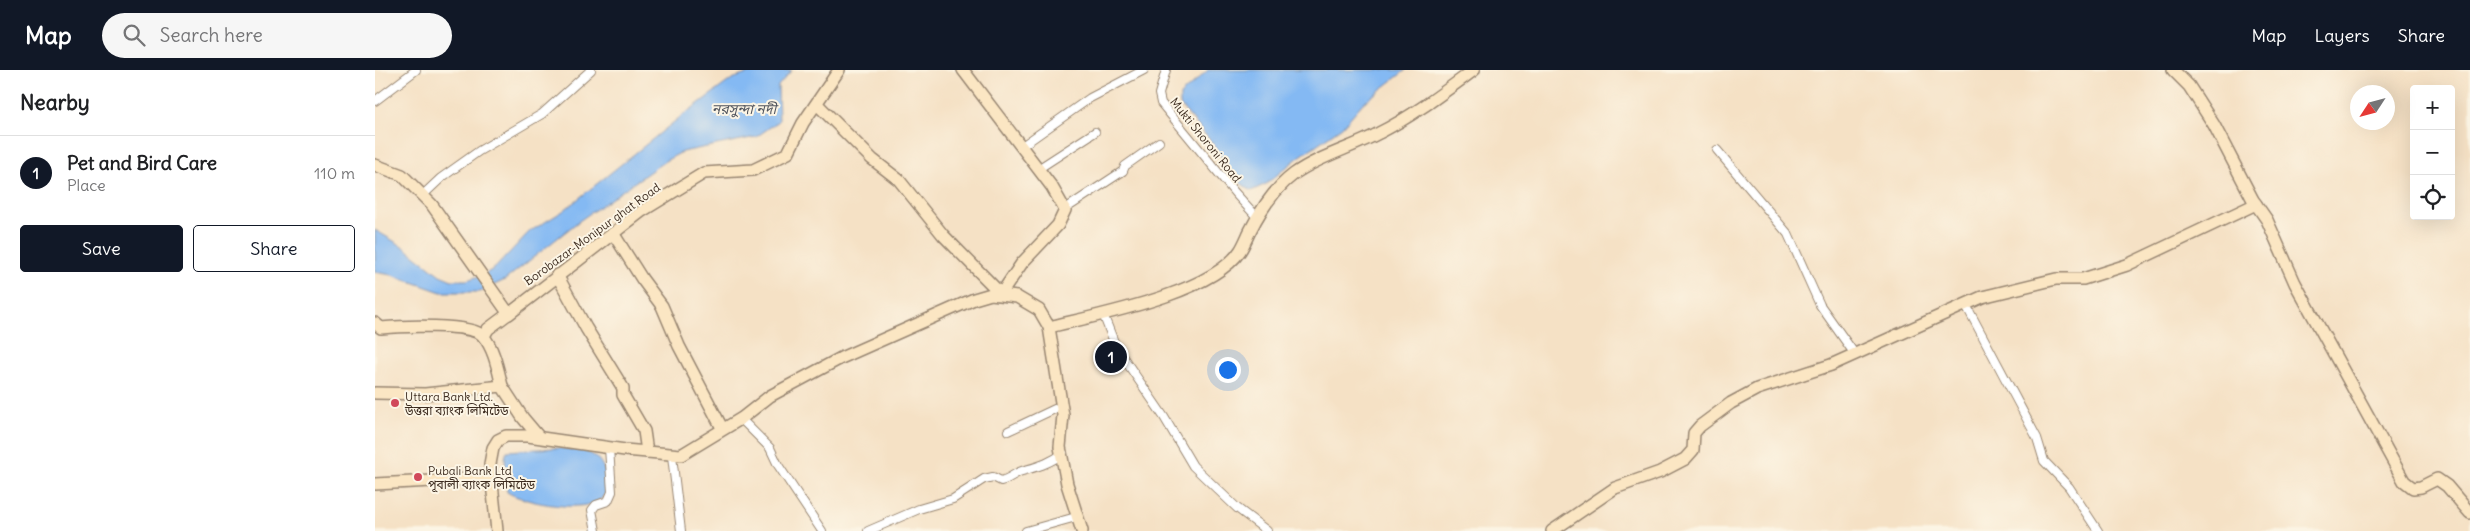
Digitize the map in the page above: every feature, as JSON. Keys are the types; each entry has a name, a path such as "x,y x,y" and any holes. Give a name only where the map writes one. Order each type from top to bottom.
{"street":[{"path":"375,100 416,70"},
{"path":"423,195 441,178 479,151 542,114 591,70"},
{"name":"Borobazar-Monipur ghat Road","path":"484,336 488,330 557,275 642,211 703,173 753,170 788,153 803,123 839,70"},
{"path":"963,70 1022,146 1065,209 1065,214 1058,225 1022,263 1001,294"},
{"path":"1022,146 1090,98 1144,70"},
{"name":"Mukti Shoroni Road","path":"1165,70 1159,94 1161,104 1257,217"},
{"path":"1049,327 1103,314 1180,290 1227,265 1240,251 1257,217 1281,185 1295,173 1325,157 1382,132 1474,70"},
{"path":"2173,70 2189,86 2214,125 2256,204 2267,220 2295,283 2403,481 2413,488 2421,487 2437,479 2447,486 2470,513"},
{"path":"817,104 872,159 899,180 950,242 1001,294"},
{"path":"1038,169 1095,132"},
{"path":"1065,209 1123,171 1125,166 1159,142"},
{"path":"1717,150 1788,234 1820,305 1854,353"},
{"path":"375,165 402,175 423,195 480,271 508,314"},
{"path":"1552,531 1615,488 1660,472 1685,459 1693,450 1693,437 1696,430 1731,403 1757,389 1831,365 1982,297 2056,279 2083,279 2127,265 2256,204"},
{"path":"613,233 642,279 663,306 679,346 722,428"},
{"path":"557,275 586,328 623,388 623,395 644,431 647,452"},
{"path":"497,531 490,478 493,448 498,440 507,436 539,437 672,456 681,455 741,418 770,396 841,358 975,299 991,294 1017,297 1033,305 1039,310 1049,327 1061,406 1060,447 1063,453 1067,484 1081,531"},
{"path":"1966,305 2037,438 2044,461 2069,487 2098,531"},
{"path":"1103,314 1117,347 1193,466 1237,508 1267,531"},
{"path":"377,327 468,328 478,331 484,336 502,386 529,426 539,437"},
{"path":"375,393 425,394 502,386"},
{"path":"1008,431 1061,406"},
{"path":"741,418 770,448 778,465 822,531"},
{"path":"596,531 592,510 596,506 608,501 612,492 609,448"},
{"path":"868,531 919,509 953,499 984,479 993,477 1001,481 1053,462 1063,453"},
{"path":"672,456 681,531"},
{"path":"375,484 490,478"},
{"path":"1026,531 1076,517"}],"water":[{"name":"নরসুন্দা নদী","path":"758,70 792,70 778,86 779,121 756,137 682,152 665,161 579,221 505,280 480,292 441,292 392,275 375,272 375,230 404,247 440,275 452,280 467,280 485,274 495,268 529,232 563,211 679,118 732,79"},
{"path":"1208,70 1406,70 1363,103 1342,127 1299,157 1266,184 1251,191 1233,177 1215,146 1180,105 1180,95"},
{"path":"554,448 580,450 593,455 603,466 606,475 607,490 605,495 595,502 571,506 527,500 507,492 505,458 507,451"}],"place":[{"name":"Pet and Bird Care","path":"1111,357"},
{"name":"Uttara Bank Ltd. উত্তরা ব্যাংক লিমিটেড","path":"395,403"},
{"name":"Pubali Bank Ltd পূবালী ব্যাংক লিমিটেড","path":"418,477"}]}
